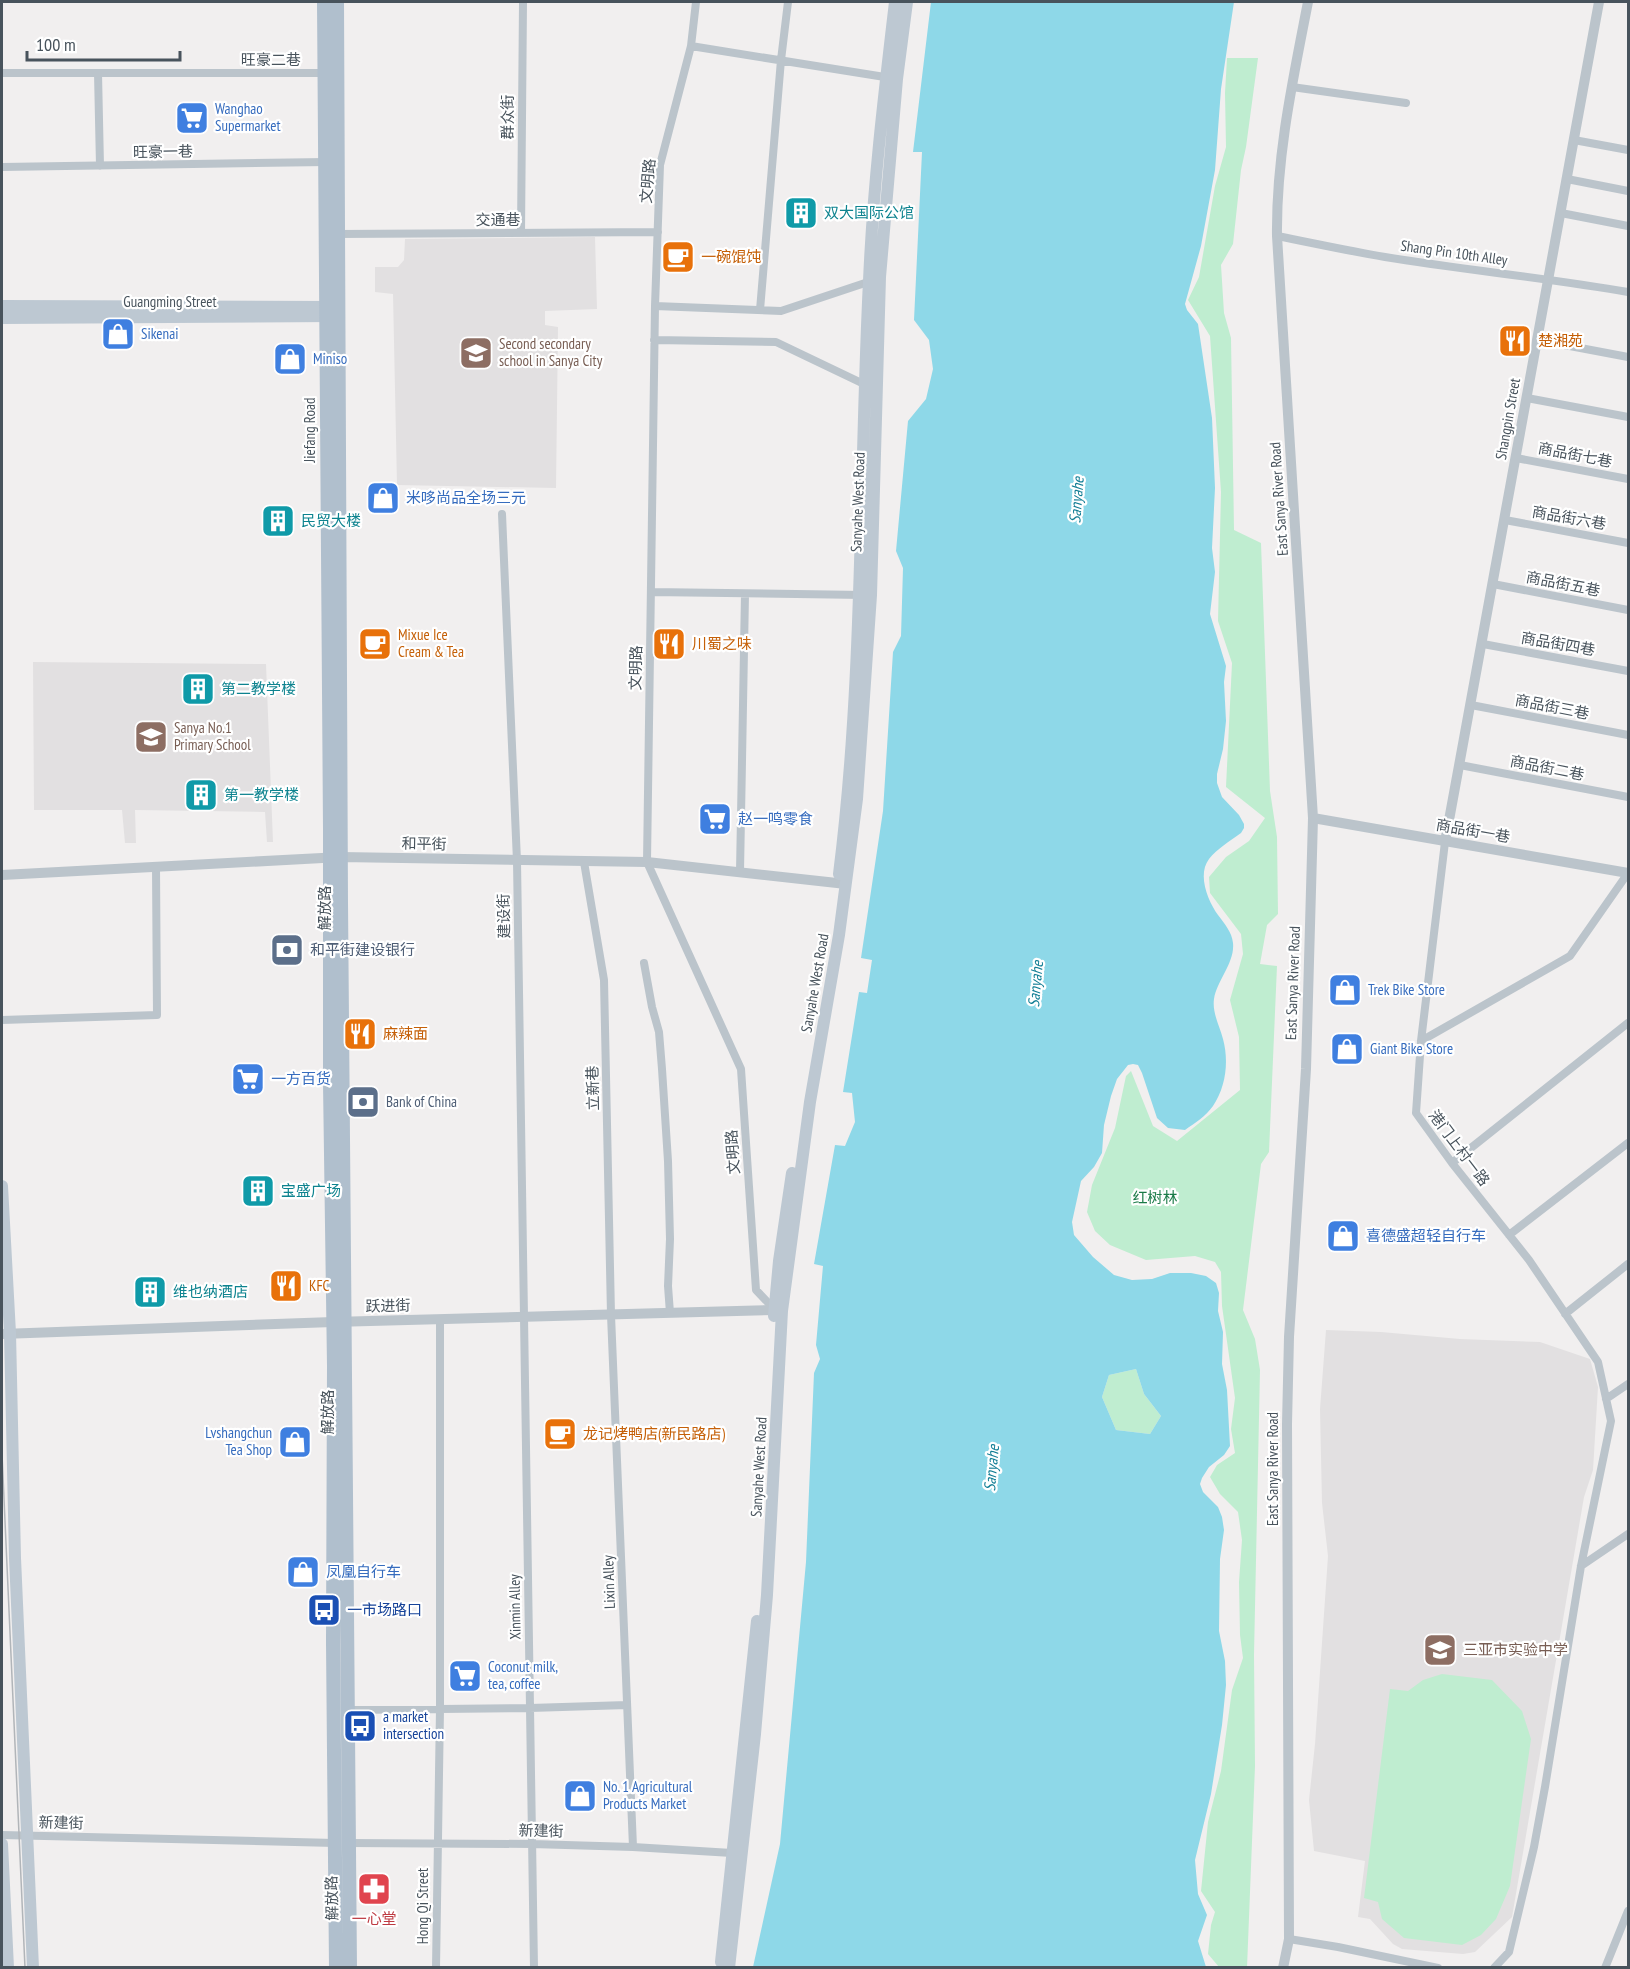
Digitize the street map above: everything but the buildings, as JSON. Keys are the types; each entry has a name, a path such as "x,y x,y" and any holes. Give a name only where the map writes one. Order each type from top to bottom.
{"main road":[{"name":"Jiefang Road","path":"324,2 326,162 332,311 336,857"},
{"name":"Jiefang Road","path":"332,311 338,234 337,2"},
{"name":"Sanyahe West Road","path":"892,78 895,2"},
{"name":"Sanyahe West Road","path":"729,1968 768,1595 782,1311 842,884 865,595 875,168 907,2"},
{"name":"Guangming Street","path":"2,306 332,311"},
{"name":"Guangming Street","path":"2,318 332,311"},
{"name":"解放路","path":"336,857 342,1843 350,1968"},
{"name":"Sanyahe West Road","path":"720,1968 760,1596 774,1310 779,1261 787,1201 842,884"},
{"path":"2,1186 6,1334 14,1417 15,1558 33,1968"},
{"name":"解放路","path":"336,1968 347,1710 339,1322"},
{"path":"2,1844 8,1968"}],"street":[{"name":"群众街","path":"521,233 523,2"},
{"name":"文明路","path":"696,2 691,46 660,165 654,340 647,862 741,1069 756,1290 774,1310"},
{"path":"760,310 788,2"},
{"name":"East Sanya River Road","path":"1282,1968 1289,1939 1287,1424 1289,1337 1306,1070 1313,818 1277,236 1278,193 1284,137 1308,2"},
{"name":"Shangpin Street","path":"1445,842 1461,765 1599,2"},
{"path":"691,46 892,78"},
{"name":"旺豪二巷","path":"2,73 325,73"},
{"path":"98,74 100,166"},
{"path":"1292,87 1406,103"},
{"path":"1574,140 1629,150"},
{"name":"旺豪一巷","path":"2,167 326,162"},
{"path":"1567,180 1629,191"},
{"path":"1561,213 1629,226"},
{"name":"交通巷","path":"338,234 658,232"},
{"name":"Shang Pin 10th Alley","path":"1277,236 1383,256 1497,273 1549,278 1629,292"},
{"path":"655,306 781,311 874,279"},
{"path":"654,340 776,342 871,387"},
{"path":"1538,340 1629,357"},
{"path":"1527,398 1629,417"},
{"name":"商品街七巷","path":"1516,458 1629,479"},
{"name":"建设街","path":"502,514 517,861 525,1318"},
{"name":"商品街六巷","path":"1505,520 1629,543"},
{"name":"商品街五巷","path":"1493,584 1629,610"},
{"path":"651,592 865,595"},
{"path":"740,872 745,594"},
{"name":"商品街四巷","path":"1482,644 1629,671"},
{"name":"商品街三巷","path":"1471,705 1629,735"},
{"name":"商品街二巷","path":"1461,765 1629,797"},
{"name":"商品街一巷","path":"1313,818 1629,873"},
{"name":"港门上村一路","path":"1445,842 1421,1041 1416,1113 1452,1163 1529,1260 1598,1362 1606,1399"},
{"name":"和平街","path":"2,875 336,857 647,862 842,884"},
{"name":"立新巷","path":"584,861 604,980 611,1316"},
{"path":"2,1020 157,1015 156,867"},
{"path":"1421,1041 1569,956 1629,873"},
{"path":"644,963 659,1032 662,1069 668,1161 670,1313"},
{"path":"1452,1163 1629,1023"},
{"path":"1509,1235 1629,1143"},
{"path":"1565,1314 1629,1264"},
{"name":"跃进街","path":"6,1334 774,1310"},
{"name":"Lixin Alley","path":"611,1316 633,1847"},
{"name":"Xinmin Alley","path":"525,1318 534,1968"},
{"name":"Hong Qi Street","path":"436,1968 440,1709 440,1320"},
{"path":"1494,1968 1509,1952 1545,1787 1581,1566 1611,1421 1606,1399 1629,1384"},
{"path":"1581,1566 1629,1534"},
{"path":"347,1710 627,1705"},
{"name":"新建街","path":"2,1835 437,1845 532,1844 732,1853"},
{"path":"1605,1968 1629,1911"},
{"path":"1289,1939 1438,1968"}],"shaded area":[{"name":"Second secondary school in Sanya City","path":"595,237 597,309 545,311 545,325 558,327 556,488 397,485 393,294 375,292 375,267 398,267 404,260 405,239"},
{"name":"Sanya No.1 Primary School","path":"33,662 266,664 273,842 267,842 265,812 135,810 136,843 125,843 122,810 34,810"},
{"name":"三亚市实验中学","path":"1326,1330 1540,1342 1590,1359 1598,1387 1593,1470 1584,1497 1512,1917 1475,1952 1463,1954 1402,1949 1393,1944 1370,1919 1358,1917 1365,1861 1314,1851 1309,1800 1328,1556 1322,1503 1320,1409"}],"green space":[{"name":"红树林","path":"1227,58 1258,58 1241,170 1233,244 1221,265 1224,313 1231,338 1234,530 1261,543 1270,791 1277,837 1278,914 1267,925 1260,964 1277,966 1269,1152 1261,1164 1243,1310 1255,1339 1260,1370 1254,1655 1255,1766 1247,1968 1219,1967 1208,1954 1211,1925 1215,1912 1201,1891 1208,1822 1221,1771 1232,1690 1243,1658 1239,1582 1242,1540 1238,1512 1220,1494 1210,1477 1217,1465 1235,1453 1231,1429 1235,1398 1222,1306 1221,1272 1215,1262 1195,1256 1146,1260 1110,1245 1095,1231 1087,1212 1092,1185 1115,1128 1126,1076 1131,1071 1153,1126 1177,1141 1240,1090 1239,1037 1230,1000 1243,954 1241,934 1210,893 1209,877 1226,857 1249,841 1265,818 1226,787 1232,663 1218,621 1221,492 1210,336 1188,300 1199,277 1215,186 1226,147"},
{"path":"1136,1369 1144,1394 1161,1416 1150,1434 1116,1430 1102,1397 1109,1375"},
{"path":"1442,1674 1492,1680 1522,1711 1531,1739 1510,1886 1496,1919 1481,1935 1462,1945 1404,1938 1382,1919 1378,1902 1364,1898 1390,1689 1408,1691 1423,1680"}],"water":[{"name":"Sanyahe","path":"931,2 1234,2 1221,89 1215,170 1201,246 1185,304 1198,324 1212,418 1215,488 1212,548 1215,572 1210,614 1226,666 1224,682 1226,721 1217,783 1222,797 1239,815 1244,824 1241,833 1209,859 1204,873 1205,888 1214,909 1229,931 1233,943 1229,964 1214,999 1215,1015 1225,1047 1225,1074 1221,1091 1213,1106 1185,1130 1168,1128 1157,1118 1138,1065 1128,1065 1117,1079 1104,1125 1102,1153 1094,1167 1081,1181 1072,1222 1074,1235 1093,1257 1114,1275 1132,1280 1152,1279 1170,1273 1191,1273 1206,1276 1216,1283 1219,1293 1218,1311 1223,1332 1222,1364 1227,1390 1230,1446 1224,1455 1209,1467 1200,1484 1203,1492 1218,1507 1224,1530 1220,1559 1219,1631 1225,1661 1226,1685 1211,1794 1195,1860 1198,1894 1207,1915 1198,1941 1206,1967 753,1967 780,1844 806,1562 814,1373 820,1359 816,1345 823,1266 814,1264 835,1145 845,1146 855,1122 852,1093 843,1092 859,992 867,993 872,960 861,958 883,811 893,652 901,636 903,568 896,551 908,421 926,399 933,369 929,340 914,320 922,152 913,152","holes":["1136,1369 1144,1394 1161,1416 1150,1434 1116,1430 1102,1397 1109,1375"]}],"tram line":[{"path":"2,1454 25,1968"}],"place":[{"name":"Wanghao Supermarket","path":"192,118"},
{"name":"双大国际公馆","path":"801,213"},
{"name":"一碗馄饨","path":"678,257"},
{"name":"Sikenai","path":"118,334"},
{"name":"楚湘苑","path":"1515,341"},
{"name":"Second secondary school in Sanya City","path":"476,353"},
{"name":"Miniso","path":"290,359"},
{"name":"米哆尚品全场三元","path":"383,498"},
{"name":"民贸大楼","path":"278,521"},
{"name":"Mixue Ice Cream & Tea","path":"375,644"},
{"name":"川蜀之味","path":"669,644"},
{"name":"第二教学楼","path":"198,689"},
{"name":"Sanya No.1 Primary School","path":"151,737"},
{"name":"第一教学楼","path":"201,795"},
{"name":"赵一鸣零食","path":"715,819"},
{"name":"和平街建设银行","path":"287,950"},
{"name":"Trek Bike Store","path":"1345,990"},
{"name":"麻辣面","path":"360,1034"},
{"name":"Giant Bike Store","path":"1347,1049"},
{"name":"一方百货","path":"248,1079"},
{"name":"Bank of China","path":"363,1102"},
{"name":"宝盛广场","path":"258,1191"},
{"name":"喜德盛超轻自行车","path":"1343,1236"},
{"name":"KFC","path":"286,1286"},
{"name":"维也纳酒店","path":"150,1292"},
{"name":"龙记烤鸭店(新民路店)","path":"560,1434"},
{"name":"Lvshangchun Tea Shop","path":"295,1442"},
{"name":"凤凰自行车","path":"303,1572"},
{"name":"一市场路口","path":"324,1610"},
{"name":"三亚市实验中学","path":"1440,1650"},
{"name":"Coconut milk, tea, coffee","path":"465,1676"},
{"name":"a market intersection","path":"360,1726"},
{"name":"No. 1 Agricultural Products Market","path":"580,1796"},
{"name":"一心堂","path":"374,1889"}]}
